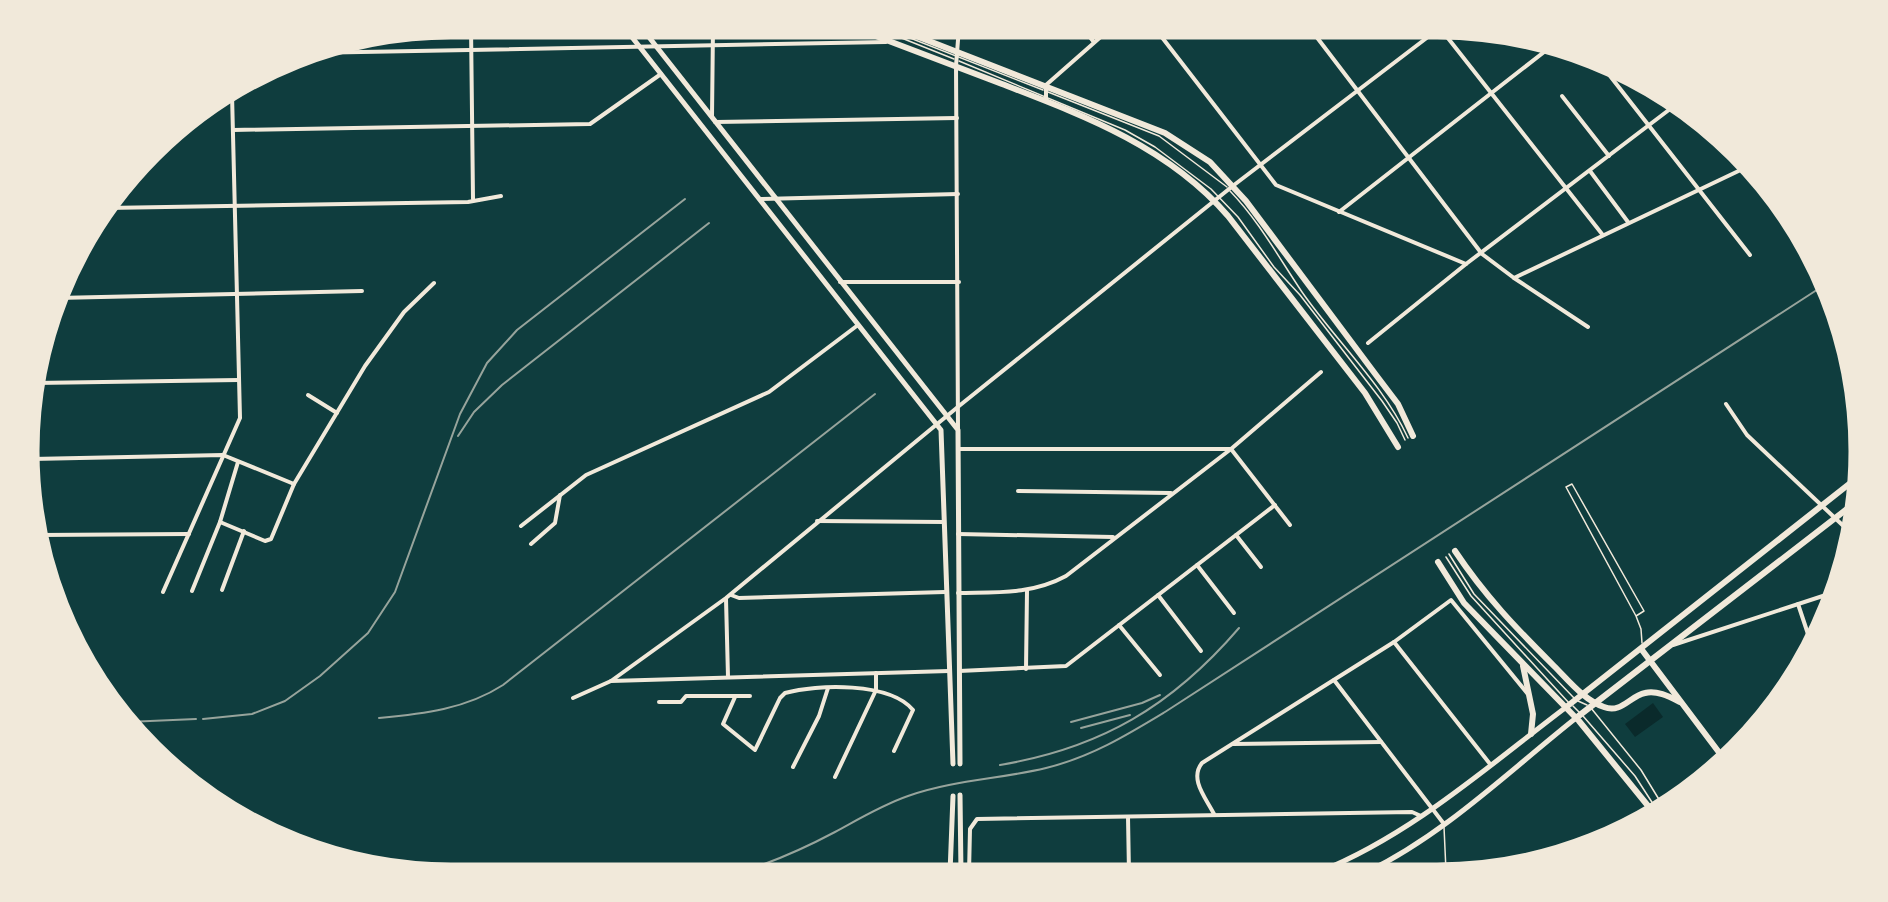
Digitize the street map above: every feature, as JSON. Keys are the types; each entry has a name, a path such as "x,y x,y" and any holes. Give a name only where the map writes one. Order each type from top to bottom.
{"main road":[{"path":"633,38 937,424 943,441 945,592 956,764 958,430 650,38"},
{"path":"881,38 956,58 1046,93 1134,140 1176,167 1218,199 1365,393 1398,447"},
{"path":"918,38 956,58 1046,93 1165,133 1210,162 1398,404 1410,437"},
{"path":"1336,864 1381,843 1432,808 1642,650 1849,484"},
{"path":"1382,864 1411,848 1444,824 1593,705 1846,509"},
{"path":"1452,553 1481,589 1593,705 1612,709 1638,696 1654,692 1680,702"},
{"path":"1438,562 1464,603 1523,666 1570,704 1649,806"},
{"path":"1642,650 1719,753"},
{"path":"1523,666 1533,714 1531,734"},
{"path":"951,864 956,796 960,864"}],"street":[{"path":"471,38 472,199"},
{"path":"713,38 713,120 957,118"},
{"path":"958,38 956,58 958,430"},
{"path":"1046,93 1097,38"},
{"path":"1163,38 1276,185 1338,213 1466,264"},
{"path":"1317,38 1482,254 1514,279 1588,327"},
{"path":"573,698 611,681 728,596 817,521 1231,187 1428,38"},
{"path":"1449,38 1602,234"},
{"path":"343,52 891,42"},
{"path":"1338,213 1544,52"},
{"path":"233,130 593,123 661,74"},
{"path":"1610,75 1750,255"},
{"path":"1562,96 1609,156"},
{"path":"164,592 240,418 232,100"},
{"path":"1368,343 1466,264 1670,109"},
{"path":"1514,279 1602,234 1740,170"},
{"path":"1590,171 1628,222"},
{"path":"760,199 958,194"},
{"path":"117,208 468,202 472,199 501,196"},
{"path":"840,282 959,282"},
{"path":"220,522 265,541 271,539 294,484 365,366 404,312 434,283"},
{"path":"67,298 362,291"},
{"path":"520,526 586,475 769,392 859,324"},
{"path":"958,593 1028,591 1066,576 1113,537 1231,449 1321,372"},
{"path":"43,383 239,380"},
{"path":"308,395 337,413"},
{"path":"1726,404 1747,435 1844,526"},
{"path":"958,449 1231,449"},
{"path":"1231,449 1290,525"},
{"path":"38,459 223,455 294,484"},
{"path":"192,591 220,522 238,462"},
{"path":"1018,491 1172,493"},
{"path":"531,544 555,523 560,495"},
{"path":"958,671 1066,666 1275,505"},
{"path":"817,521 945,522"},
{"path":"222,590 244,531"},
{"path":"46,535 189,534"},
{"path":"958,534 1113,537"},
{"path":"1236,535 1261,567"},
{"path":"1197,565 1233,613"},
{"path":"1026,669 1028,591"},
{"path":"728,596 739,598 945,592"},
{"path":"1158,595 1201,651"},
{"path":"1672,645 1824,595"},
{"path":"728,596 728,677"},
{"path":"1214,814 1196,779 1196,770 1202,763 1394,642 1451,600 1531,698"},
{"path":"1798,604 1808,634"},
{"path":"1119,625 1160,675"},
{"path":"1394,642 1490,764"},
{"path":"611,681 949,671"},
{"path":"835,777 876,690 876,673"},
{"path":"1334,680 1444,824"},
{"path":"735,697 723,724 755,750 783,694 828,688 864,687 876,690 913,711 894,751"},
{"path":"793,767 819,716 828,688"},
{"path":"658,702 681,702 686,696 750,696"},
{"path":"1233,744 1382,742"},
{"path":"970,864 972,822 977,819 1412,812 1421,816"},
{"path":"1128,817 1129,864"}],"lane":[{"path":"903,38 956,58"},
{"path":"908,38 956,58"},
{"path":"1046,93 1159,136 1231,187"},
{"path":"1218,199 1382,401 1405,440"},
{"path":"1636,616 1644,611 1572,484 1566,487 1636,616 1641,629 1642,650"},
{"path":"1452,553 1474,594 1570,704"},
{"path":"1446,557 1471,596 1570,704 1593,705 1660,799"},
{"path":"1579,716 1601,734 1635,776 1653,804"},
{"path":"1444,824 1446,864"}],"water":[{"path":"1653,703 1663,717 1635,737 1625,724"}],"railway":[{"path":"203,719 252,714 285,701 320,676 368,633 395,592 460,414 487,363 517,330 685,199"},
{"path":"458,436 474,412 502,385 709,223"},
{"path":"765,864 908,796 942,786 1046,768 1093,752 1123,737 1817,290"},
{"path":"379,718 444,709 474,700 503,685 875,394"},
{"path":"1000,765 1071,747 1102,735 1132,719 1161,701 1188,680 1239,628"},
{"path":"1071,722 1142,703 1160,695"},
{"path":"1081,728 1130,715"},
{"path":"138,722 196,719"}]}
